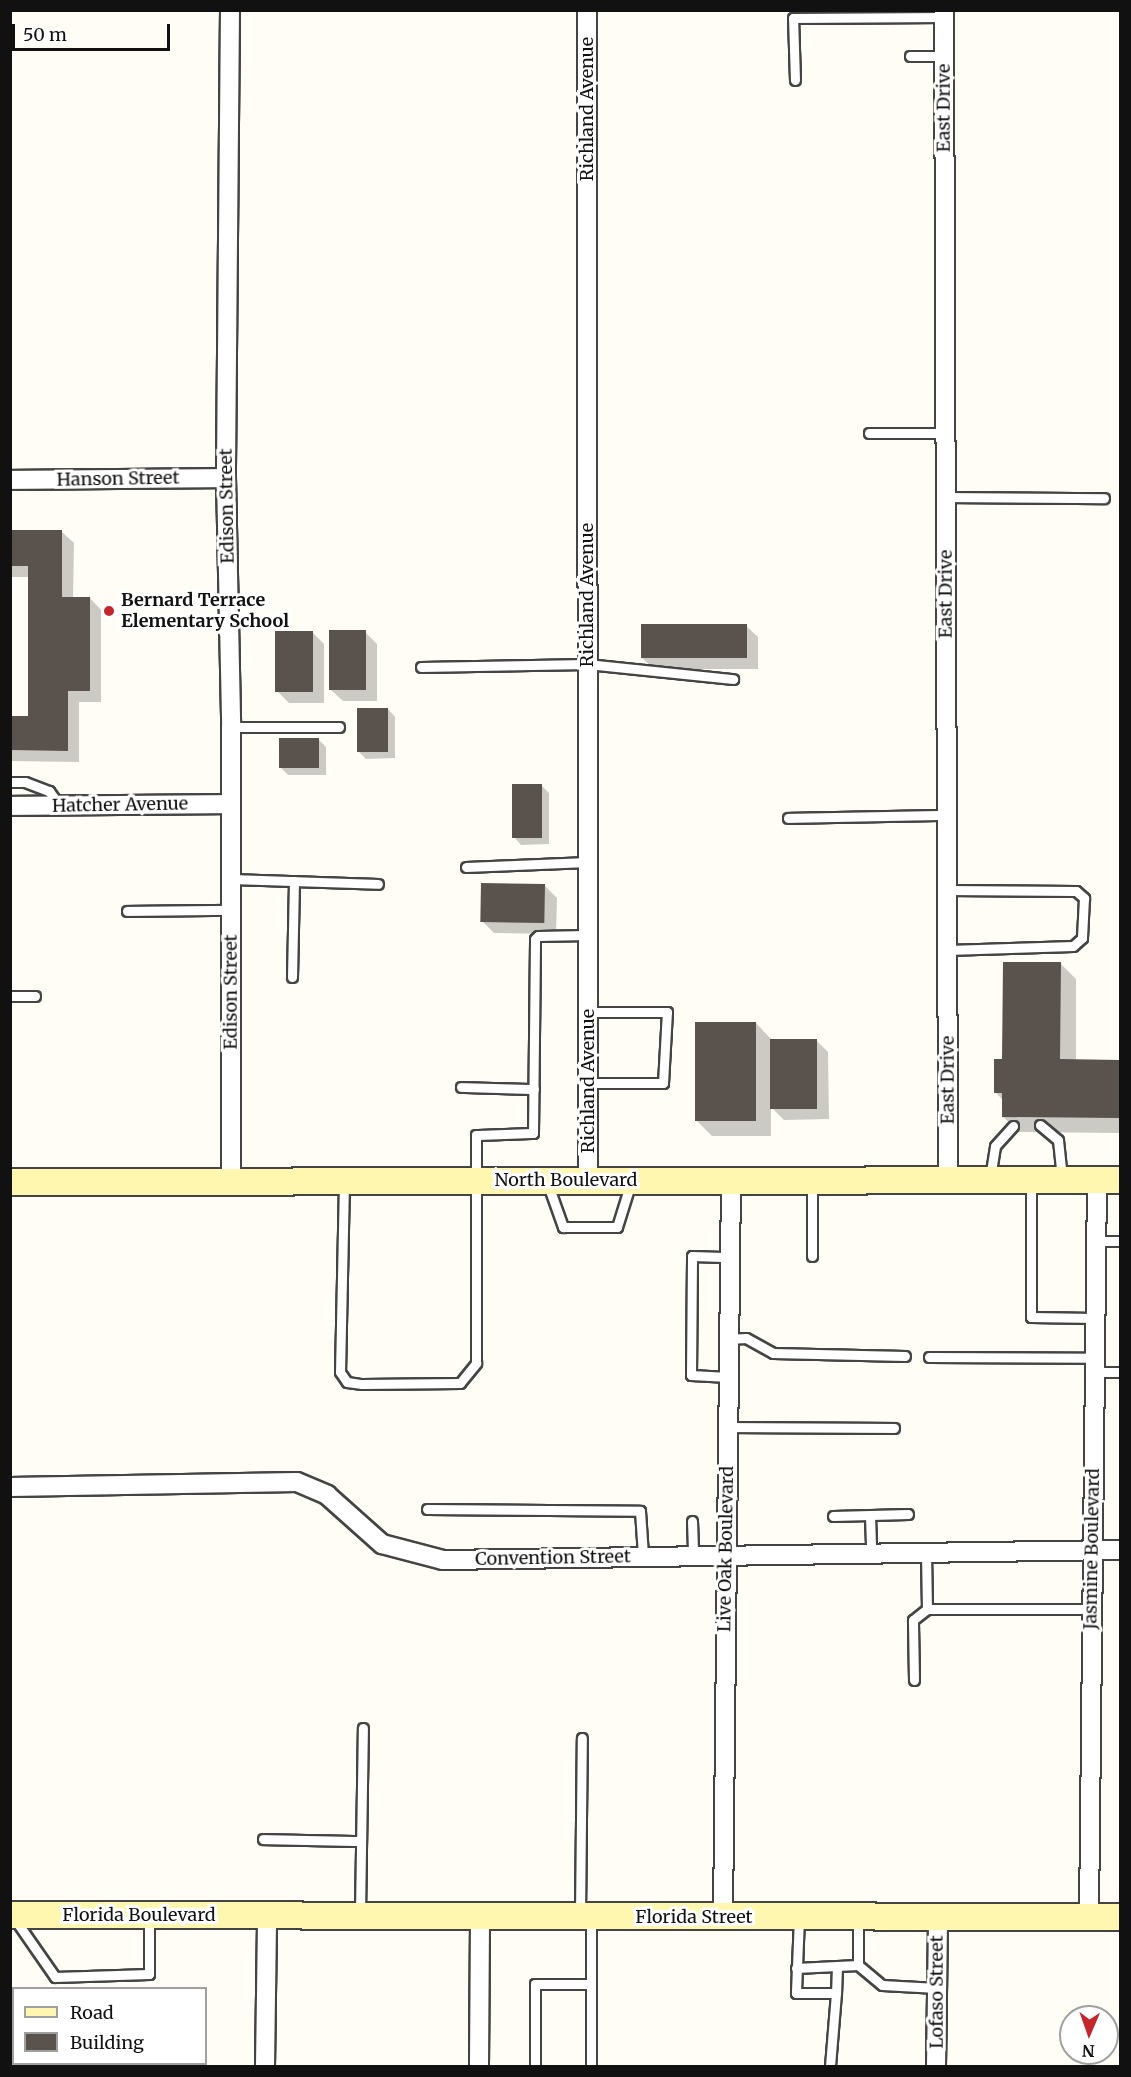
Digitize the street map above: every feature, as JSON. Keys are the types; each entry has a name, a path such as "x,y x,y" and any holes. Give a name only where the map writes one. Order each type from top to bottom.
{"main road":[{"name":"North Boulevard","path":"10,1182 731,1181 948,1178 1109,1180"},
{"name":"Florida Street","path":"267,1914 858,1918 1120,1917"},
{"name":"Florida Boulevard","path":"11,1915 267,1914"}],"street":[{"name":"Edison Street","path":"230,10 226,478 231,727 231,1181"},
{"name":"Richland Avenue","path":"587,10 588,1180"},
{"name":"East Drive","path":"944,14 948,1178"},
{"name":"Hanson Street","path":"10,480 226,478"},
{"name":"Hatcher Avenue","path":"10,806 230,804"},
{"name":"Jasmine Boulevard","path":"1089,1917 1096,1241 1109,1180"},
{"name":"Live Oak Boulevard","path":"723,1917 725,1553 731,1181"},
{"name":"Convention Street","path":"10,1487 297,1482 327,1495 382,1544 408,1554 443,1560 725,1553 1120,1550"},
{"path":"265,2067 267,1914"},
{"path":"479,2067 480,1916"},
{"name":"Lofaso Street","path":"936,2067 938,1917"}],"lane":[{"path":"795,80 793,18 944,14"},
{"path":"910,56 944,56"},
{"path":"869,433 945,433"},
{"path":"946,497 1104,498"},
{"path":"421,667 587,664 733,680"},
{"path":"231,727 339,727"},
{"path":"10,782 25,782 48,791 60,806"},
{"path":"788,818 947,815"},
{"path":"466,867 588,862"},
{"path":"231,879 378,884"},
{"path":"292,977 294,881"},
{"path":"947,890 1076,891 1084,898 1082,938 1073,946 947,950"},
{"path":"127,911 231,910"},
{"path":"344,1180 340,1372 347,1382 362,1384 447,1385 460,1383 476,1364 476,1135 533,1132 535,939 538,936 587,935"},
{"path":"10,996 35,996"},
{"path":"588,1012 666,1012 663,1083 588,1083"},
{"path":"461,1087 534,1089"},
{"path":"1040,1125 1059,1140 1062,1180"},
{"path":"990,1178 995,1146 1012,1126"},
{"path":"812,1179 812,1256"},
{"path":"1031,1179 1031,1317 1095,1318"},
{"path":"546,1180 563,1227 617,1227 632,1180"},
{"path":"1096,1241 1120,1241"},
{"path":"728,1377 691,1375 692,1256 730,1257"},
{"path":"728,1338 746,1338 773,1353 905,1356"},
{"path":"929,1357 1094,1365 1120,1372"},
{"path":"727,1427 894,1428"},
{"path":"427,1509 640,1511 643,1555"},
{"path":"833,1516 908,1514"},
{"path":"870,1515 871,1552"},
{"path":"692,1521 693,1554"},
{"path":"926,1552 927,1609"},
{"path":"914,1680 913,1620 927,1609 1091,1609"},
{"path":"360,1915 363,1728"},
{"path":"582,1738 585,1917 591,1983 591,2067"},
{"path":"263,1839 361,1841"},
{"path":"11,1915 55,1977 149,1974 149,1915"},
{"path":"799,1917 796,1993 836,1993"},
{"path":"858,1918 858,1965"},
{"path":"796,1968 858,1965 882,1985 938,1988"},
{"path":"830,2067 837,1966"},
{"path":"535,2067 535,1984 591,1983"}],"building":[{"path":"10,530 62,530 62,597 90,597 90,691 68,691 68,751 10,750 10,716 28,716 28,566 10,566"},
{"path":"641,624 747,624 747,658 641,658"},
{"path":"329,630 366,630 366,690 329,690"},
{"path":"275,631 313,631 313,692 275,692"},
{"path":"357,708 388,708 388,752 357,752"},
{"path":"279,738 319,738 319,768 279,768"},
{"path":"512,784 542,784 542,838 512,838"},
{"path":"481,883 545,884 544,923 480,922"},
{"path":"1003,962 1061,962 1060,1059 1120,1060 1120,1118 1002,1117 1002,1093 994,1093 994,1059 1002,1059"},
{"path":"695,1022 756,1022 756,1121 695,1121"},
{"path":"770,1039 817,1039 817,1109 770,1109"}],"place":[{"name":"Bernard Terrace Elementary School","path":"109,611"}]}
